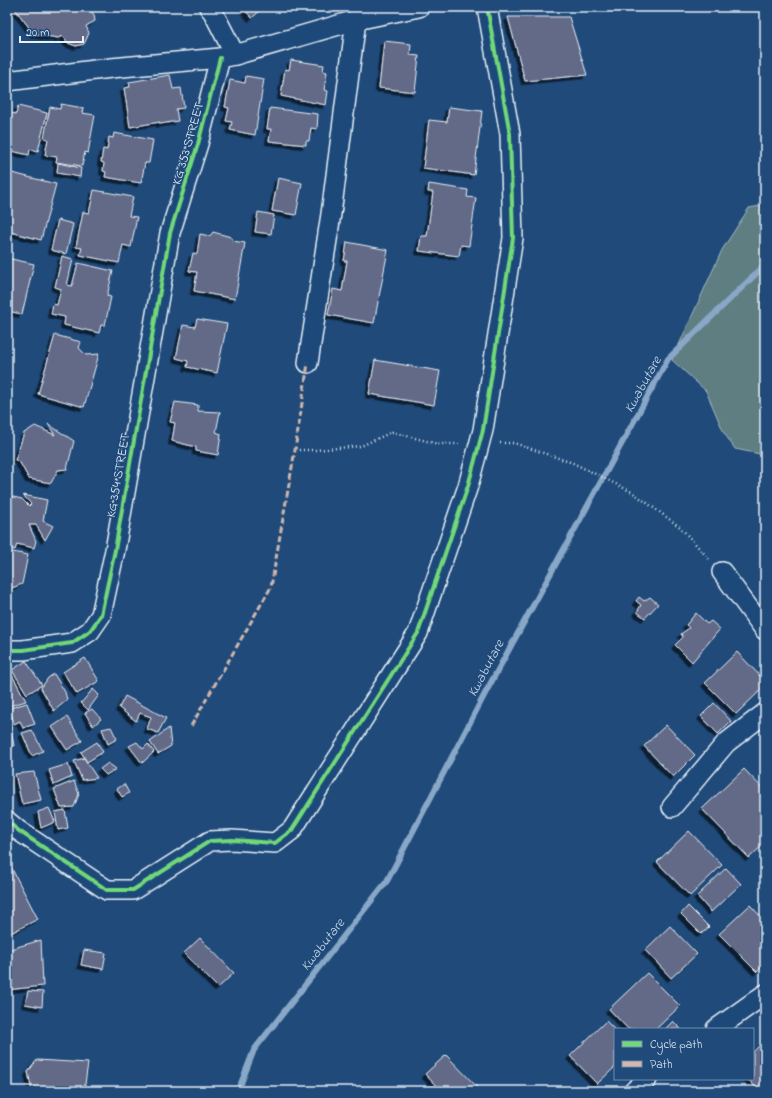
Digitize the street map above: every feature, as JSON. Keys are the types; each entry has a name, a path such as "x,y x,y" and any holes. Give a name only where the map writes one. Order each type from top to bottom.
{"street":[{"path":"209,7 213,12 228,56"},
{"path":"7,81 111,68 228,56 356,20 418,7"},
{"path":"7,821 19,831 107,890 133,890 210,841 232,840 275,843 292,830 418,634 468,486 483,430 513,238 510,134 487,7"},
{"path":"308,363 331,214 356,20"},
{"name":"KG 353 STREET","path":"170,233 228,56"},
{"name":"KG 354 STREET","path":"7,650 23,650 72,643 90,631 101,615 114,550 170,233"},
{"path":"722,572 765,630"},
{"path":"672,807 726,743 765,713"},
{"path":"717,1028 765,994"},
{"path":"634,1091 646,1080"}],"path":[{"path":"295,450 315,450 361,446 392,432 438,444 479,445 514,443 572,462 632,492 680,527 722,572"}],"green space":[{"path":"765,205 765,455 735,449 724,433 706,391 672,360 722,250 749,208"}],"building":[{"path":"18,7 51,7 57,9 58,7 89,7 94,15 95,21 86,26 89,33 84,44 76,46 68,43 63,36 58,38 34,34 15,9"},
{"path":"242,7 264,7 252,18"},
{"path":"508,17 569,17 587,75 525,81"},
{"path":"384,41 411,44 410,55 419,56 415,92 379,88"},
{"path":"291,60 324,65 323,71 327,72 324,90 328,91 326,105 281,96 285,69 289,70"},
{"path":"170,75 173,89 181,88 184,108 176,109 178,121 160,124 160,122 130,127 124,88 130,87 129,82"},
{"path":"246,76 264,79 255,135 230,130 232,122 226,121 229,108 225,107 230,80 245,83"},
{"path":"61,104 83,108 82,113 95,115 88,153 85,152 82,166 56,162 57,157 45,155 48,139 44,138 50,107 60,109"},
{"path":"18,106 47,113 38,151 30,149 29,155 7,150 7,112 16,114"},
{"path":"449,107 482,111 474,175 423,168 429,120 447,122"},
{"path":"270,108 318,114 317,129 311,128 309,141 306,141 306,145 269,141 271,129 267,129"},
{"path":"114,133 153,140 149,163 145,163 141,183 105,177 106,172 103,171 104,163 101,162 103,149 107,150 109,137 113,138"},
{"path":"58,163 81,168 80,177 57,173"},
{"path":"8,172 56,184 41,240 7,231"},
{"path":"278,178 302,183 296,215 272,211"},
{"path":"429,184 468,190 467,197 476,198 469,246 461,245 459,256 419,251 421,236 427,236 433,192 428,192"},
{"path":"94,190 133,197 129,216 137,217 131,247 123,245 119,263 80,255 82,248 76,247 83,212 89,213"},
{"path":"258,212 274,215 271,234 255,232"},
{"path":"58,220 73,224 66,254 51,250"},
{"path":"213,232 231,237 233,241 245,243 235,299 194,291 197,272 189,271 193,253 197,254 200,234 210,236"},
{"path":"347,242 388,250 374,323 328,315 333,289 342,291 347,261 344,261"},
{"path":"62,256 73,259 67,285 72,286 78,263 113,271 107,296 111,297 105,325 101,325 99,333 64,325 65,317 51,314 53,304 57,305 61,289 55,287"},
{"path":"7,258 34,264 22,314 7,311"},
{"path":"197,319 227,324 217,373 187,367 188,361 176,358 183,325 195,327"},
{"path":"55,335 81,342 79,348 86,355 99,354 84,407 38,394"},
{"path":"375,360 440,371 434,405 369,394"},
{"path":"175,402 198,405 198,411 220,412 216,432 221,434 218,455 196,451 196,447 172,441 175,423 170,422"},
{"path":"48,424 74,441 67,469 58,470 51,483 29,479 19,461 15,460 24,433 35,426 55,435"},
{"path":"23,495 47,500 43,521 53,526 45,540 36,525 29,525 36,541 34,548 17,544 15,550 7,548 7,505 9,496 22,499 29,506 31,504"},
{"path":"7,551 28,555 22,584 7,590 8,561"},
{"path":"639,597 644,601 650,597 658,604 645,618 637,612 641,605 636,601"},
{"path":"696,613 707,624 711,621 720,629 692,662 675,645 683,637 681,634 689,628 686,625"},
{"path":"737,652 765,681 765,686 736,714 705,683"},
{"path":"85,658 99,681 77,694 63,672"},
{"path":"26,661 42,685 27,694 12,670"},
{"path":"7,671 10,671 26,701 9,706 7,690 10,688 7,681"},
{"path":"54,674 65,692 67,700 54,711 41,688 48,678"},
{"path":"93,689 99,695 88,710 81,703"},
{"path":"125,696 166,718 158,733 147,729 151,717 140,713 136,721 119,708"},
{"path":"27,703 35,724 23,728 20,721 14,724 10,708"},
{"path":"714,703 731,721 718,734 701,716"},
{"path":"7,706 14,746 7,747"},
{"path":"92,709 101,719 93,726 85,713"},
{"path":"67,717 82,741 67,750 52,727"},
{"path":"666,725 695,755 673,777 644,746"},
{"path":"111,727 117,739 108,744 102,729"},
{"path":"169,728 171,746 158,754 150,742"},
{"path":"32,730 43,751 32,756 22,733"},
{"path":"97,742 103,752 87,762 81,752"},
{"path":"137,742 143,749 148,744 154,752 142,763 129,746"},
{"path":"84,758 97,778 82,780 74,761"},
{"path":"108,763 116,769 106,775 100,769"},
{"path":"68,764 72,777 54,785 49,770"},
{"path":"744,769 765,791 765,843 749,858 702,809"},
{"path":"34,772 41,800 22,804 15,774"},
{"path":"74,781 79,794 74,807 61,808 54,789"},
{"path":"124,784 129,793 122,797 117,789"},
{"path":"49,808 55,822 41,828 38,812"},
{"path":"65,810 68,828 58,830 55,812"},
{"path":"689,831 722,865 690,896 657,862"},
{"path":"11,867 38,919 7,935 7,870"},
{"path":"726,868 741,884 711,912 697,896"},
{"path":"750,905 765,921 765,964 757,972 719,934"},
{"path":"688,906 709,927 701,934 681,914"},
{"path":"670,926 697,954 671,978 645,950"},
{"path":"200,938 234,973 218,988 184,953"},
{"path":"41,940 43,986 7,990 7,950"},
{"path":"84,950 106,953 103,969 81,965"},
{"path":"647,973 680,1006 657,1028 627,1028 609,1009"},
{"path":"28,991 43,992 42,1007 25,1004"},
{"path":"606,1021 614,1029 614,1068 597,1084 570,1056"},
{"path":"673,1021 680,1028 666,1028"},
{"path":"760,1045 765,1050 765,1091 759,1091 749,1080 754,1080 754,1051"},
{"path":"446,1055 481,1091 441,1091 425,1074"},
{"path":"37,1060 88,1063 84,1091 32,1091 28,1072"}],"waterway":[{"name":"Kwabutare","path":"238,1091 254,1050 387,881 488,688 668,359 765,265"}],"marked path":[{"path":"191,726 271,587 295,450 308,363"}],"cycle path":[{"path":"7,821 19,831 107,890 133,890 210,841 232,840 275,843 292,830 418,633 468,486 483,430 513,238 510,134 487,7"},
{"path":"7,650 23,650 72,643 90,631 101,615 115,550 170,233 198,144 220,58"}]}
